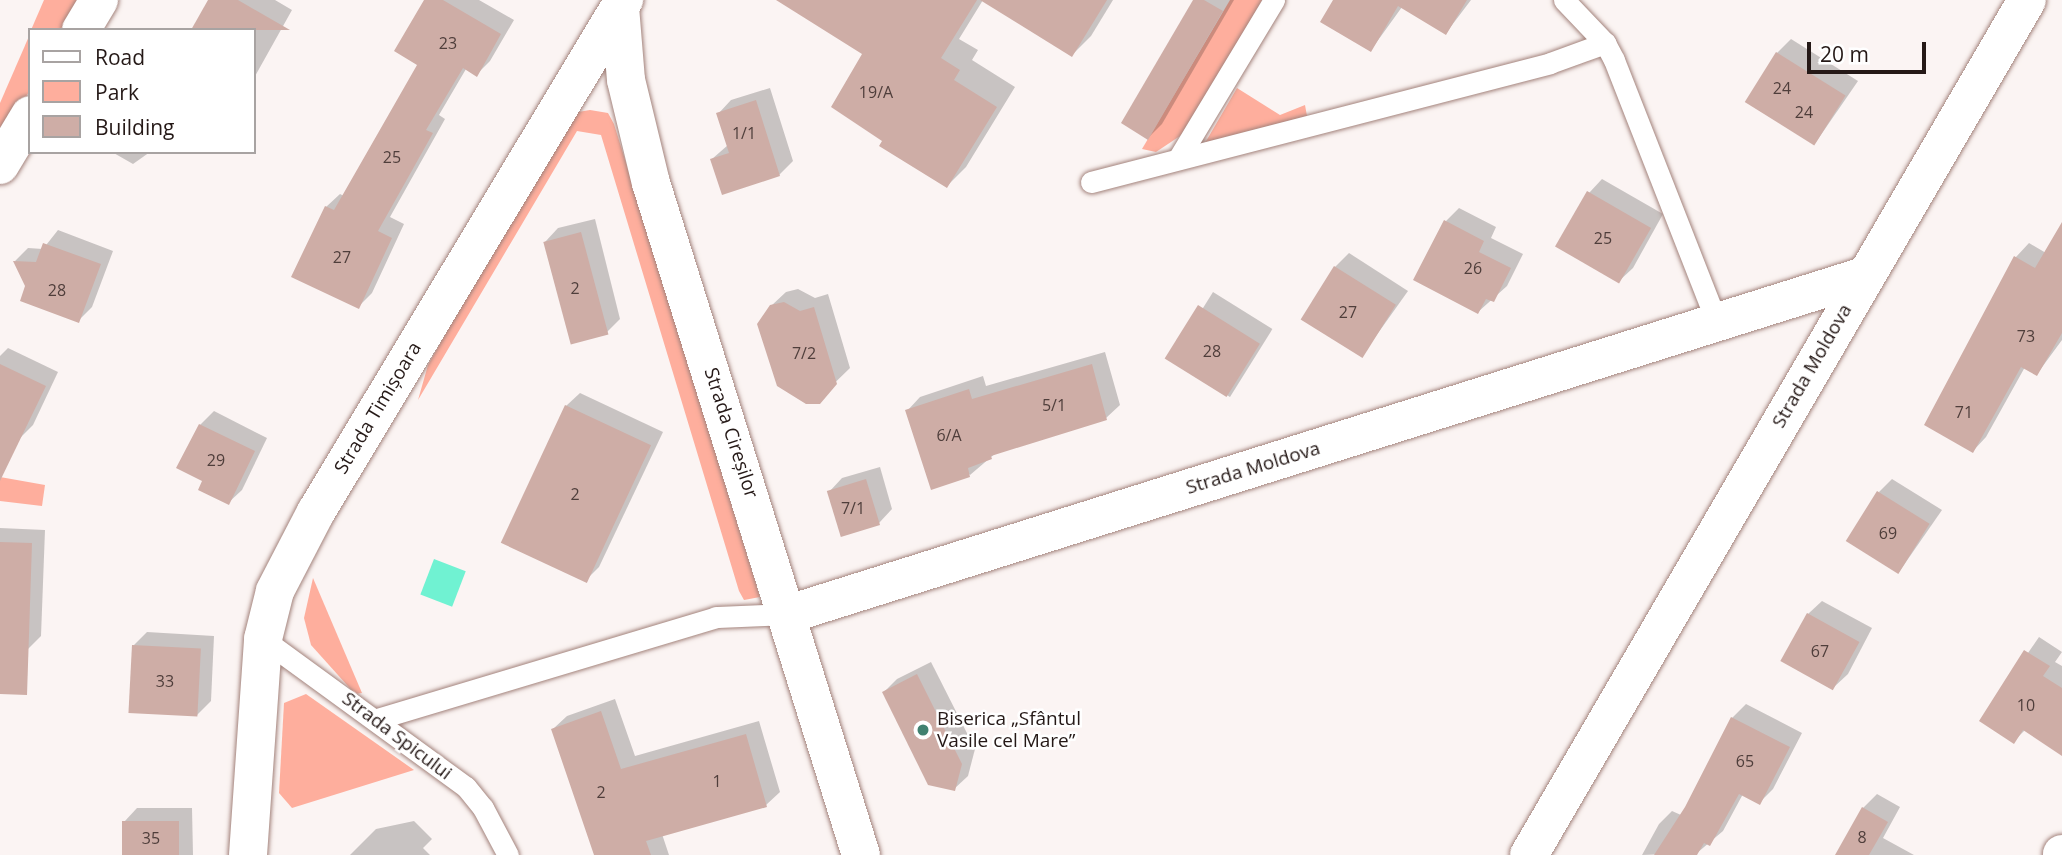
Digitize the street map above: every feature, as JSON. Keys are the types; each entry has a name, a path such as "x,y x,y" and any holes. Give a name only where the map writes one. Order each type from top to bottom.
{"street":[{"path":"82,28 99,0"},
{"name":"Strada Moldova","path":"1529,855 2027,0"},
{"name":"Strada Cireșilor","path":"622,4 626,80 651,183 789,614 861,855"},
{"name":"Strada Timișoara","path":"248,855 262,639 275,591 316,512 622,4"},
{"path":"0,165 28,118"},
{"name":"Strada Moldova","path":"789,614 1864,276"}],"lane":[{"path":"1178,159 1274,0"},
{"path":"1564,0 1605,43 1717,323"},
{"path":"1091,182 1550,63 1605,43"},
{"path":"377,719 716,617 789,614"},
{"name":"Strada Spicului","path":"262,639 377,719 466,788 483,808 508,855"}],"green space":[{"path":"44,0 83,0 66,28 32,28"},
{"path":"1230,0 1262,0 1189,130 1156,152 1142,149"},
{"path":"28,39 28,93 0,140 0,103"},
{"path":"1237,88 1280,115 1305,105 1307,116 1205,143"},
{"path":"590,110 608,113 614,124 760,597 744,600 739,591 601,135 577,131 418,400 428,365 553,142 578,112"},
{"path":"0,477 45,485 42,506 0,501"},
{"path":"313,578 362,693 355,694 311,645 304,618"},
{"path":"306,694 414,770 292,808 279,793 284,703"}],"shaded area":[{"path":"434,559 466,571 452,607 420,594"}],"building":[{"path":"208,0 238,0 290,30 256,28 192,28"},
{"path":"424,0 443,0 501,34 477,77 463,68 426,130 433,133 378,231 392,238 359,309 291,277 325,206 334,210 417,65 394,51"},
{"path":"776,0 977,0 941,58 960,70 954,80 997,107 947,188 879,146 882,141 831,107 862,54"},
{"path":"980,0 1107,0 1072,57"},
{"path":"1193,0 1204,0 1223,11 1148,140 1121,123"},
{"path":"1333,0 1467,0 1446,35 1398,6 1371,52 1320,22"},
{"path":"1776,52 1846,95 1814,145 1745,102"},
{"path":"756,100 780,176 722,195 710,159 729,153 716,113"},
{"path":"1587,191 1651,228 1619,283 1555,246"},
{"path":"1444,220 1484,241 1479,252 1511,268 1494,302 1486,299 1478,314 1413,280"},
{"path":"2062,222 2062,333 2037,376 2021,367 1973,453 1924,425 2014,256 2035,268"},
{"path":"581,232 608,334 571,344 543,242"},
{"path":"43,243 101,264 79,323 20,301 25,286 13,261 36,262"},
{"path":"1334,266 1396,305 1363,358 1301,319"},
{"path":"784,302 800,311 814,307 837,384 820,404 806,404 777,386 757,324 770,305"},
{"path":"1198,305 1260,344 1227,397 1165,358"},
{"path":"0,364 46,386 0,481"},
{"path":"1092,364 1107,420 991,456 992,459 968,468 970,477 931,490 905,410 969,389 972,399"},
{"path":"565,405 651,445 587,583 501,543"},
{"path":"199,424 255,451 229,505 198,490 202,481 176,468"},
{"path":"866,479 880,525 841,537 827,491"},
{"path":"1877,491 1930,524 1898,574 1846,541"},
{"path":"0,542 32,543 27,695 0,694"},
{"path":"1807,613 1859,642 1833,690 1780,661"},
{"path":"132,645 201,649 197,717 128,713"},
{"path":"2024,650 2050,666 2043,676 2062,688 2062,756 2023,730 2014,744 1979,721"},
{"name":"Biserica „Sfântul Vasile cel Mare”","path":"917,674 962,764 955,791 928,785 882,692"},
{"path":"601,711 621,769 746,734 767,807 646,841 651,855 594,855 551,729"},
{"path":"1731,717 1790,747 1760,805 1739,794 1710,846 1704,843 1697,855 1654,855 1685,807"},
{"path":"1862,807 1888,822 1869,855 1835,855"},
{"path":"122,821 179,821 179,855 122,855"}],"place":[{"name":"Biserica „Sfântul Vasile cel Mare”","path":"923,730"}]}
